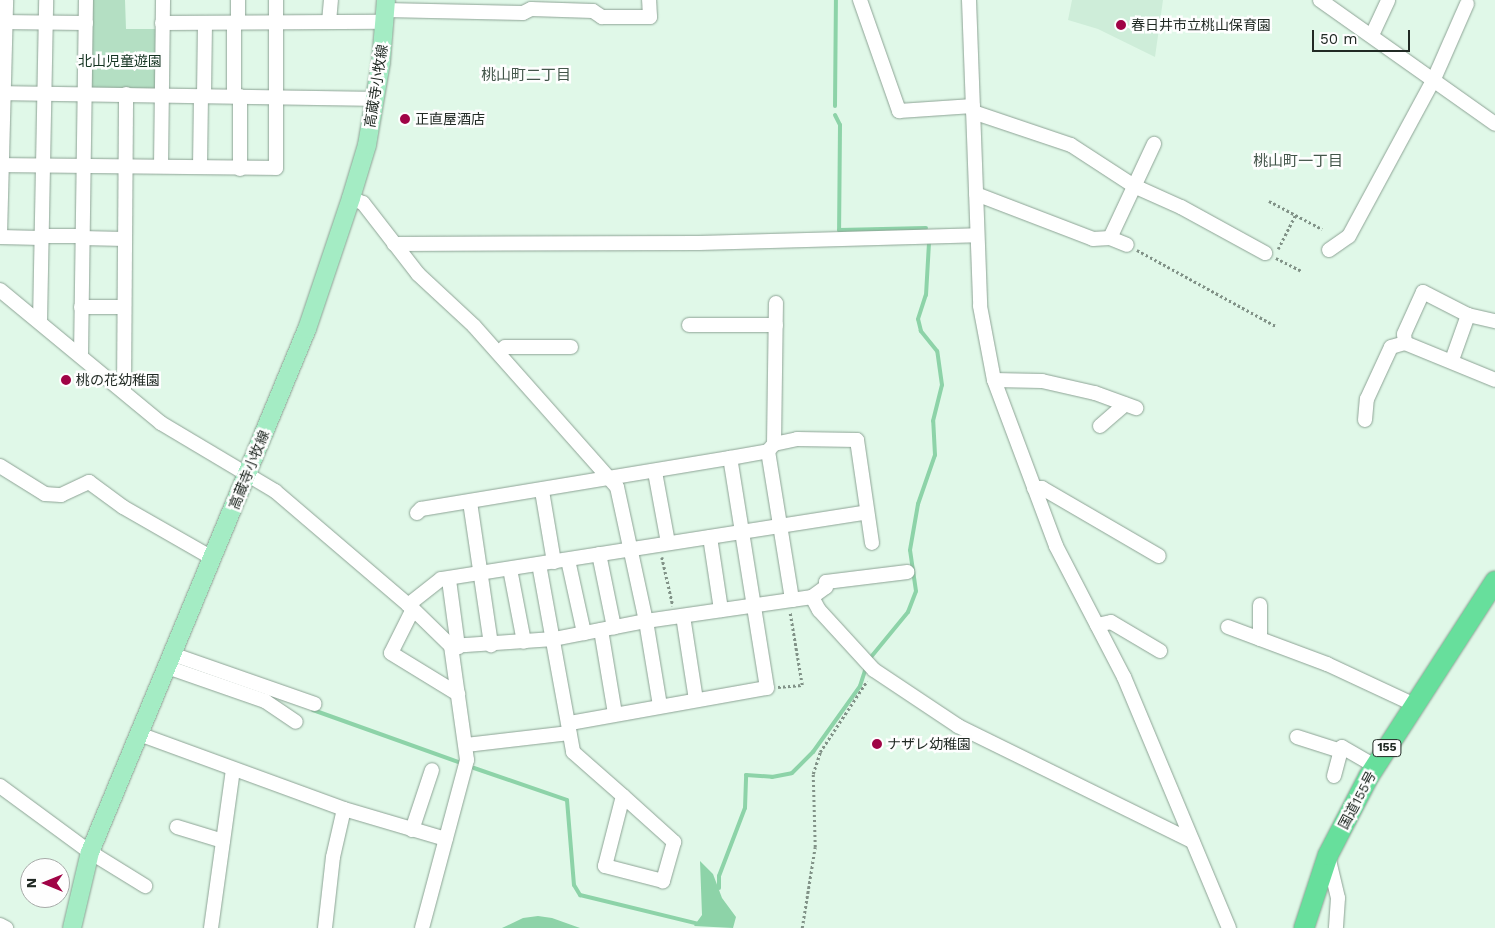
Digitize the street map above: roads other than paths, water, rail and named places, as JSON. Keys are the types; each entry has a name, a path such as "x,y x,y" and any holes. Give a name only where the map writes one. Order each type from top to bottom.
{"highway":[{"name":"国道155号","path":"1304,928 1328,855 1375,766 1495,581"}],"main road":[{"name":"高蔵寺小牧線","path":"72,928 90,852 307,328 367,145 385,10"}],"street":[{"path":"6,0 3,22 0,236 125,239"},
{"path":"40,322 46,0"},
{"path":"81,356 81,237 87,94 86,0"},
{"path":"161,166 163,0"},
{"path":"238,0 236,23 240,169"},
{"path":"2,167 161,166 240,169 276,168 276,0"},
{"path":"329,22 331,0"},
{"path":"162,23 329,22 385,10 523,13 531,9 593,11 602,17 650,17 649,0"},
{"path":"860,0 899,110 973,109 1071,145 1134,186 1181,207 1265,253"},
{"path":"969,0 980,306 994,380 1056,546 1124,677 1229,928"},
{"path":"1320,0 1372,35 1495,124"},
{"path":"1372,35 1388,0"},
{"path":"1329,250 1349,236 1434,79 1467,4"},
{"path":"3,22 86,23"},
{"path":"200,167 204,23"},
{"path":"2,93 162,94 374,99"},
{"path":"124,391 126,94"},
{"path":"1110,238 1154,144"},
{"path":"976,194 1093,239 1110,238 1126,245"},
{"path":"351,198 363,203 418,274 499,353 617,486 646,621 660,706"},
{"path":"394,244 698,243 977,235"},
{"path":"0,290 162,422 275,491 411,607 454,647 554,638 646,621 812,597 826,587 826,582 907,572"},
{"path":"1405,343 1404,334 1423,292 1468,315 1495,320"},
{"path":"776,303 771,447 779,525 790,600"},
{"path":"82,307 124,307"},
{"path":"1452,360 1468,315"},
{"path":"689,325 776,325"},
{"path":"1365,420 1367,399 1391,347 1405,343 1452,360 1495,380"},
{"path":"499,353 505,347 571,347"},
{"path":"994,380 1042,381 1095,393 1131,406 1100,426"},
{"path":"417,514 421,509 611,480 730,458 797,439 857,440 872,543"},
{"path":"466,745 569,728 615,714 767,688 730,458"},
{"path":"0,466 45,494 61,494 89,482 123,507 212,558"},
{"path":"655,472 664,544"},
{"path":"1034,488 1042,488 1159,556"},
{"path":"542,491 561,561 584,633"},
{"path":"470,502 491,645"},
{"path":"458,694 390,653 411,607 441,580 867,512"},
{"path":"710,536 721,610"},
{"path":"599,554 608,628 615,714"},
{"path":"539,564 554,638 573,752 623,796 674,842 663,881 605,866 623,796"},
{"path":"510,569 524,642"},
{"path":"422,928 467,760 458,694 449,580"},
{"path":"812,597 818,610 874,670 958,726 1192,841"},
{"path":"1260,605 1260,639"},
{"path":"679,616 696,700"},
{"path":"1097,625 1111,622 1160,651"},
{"path":"1228,627 1327,664 1415,705"},
{"path":"169,661 315,704"},
{"path":"169,661 265,701 296,722"},
{"path":"139,734 344,810 446,838"},
{"path":"1297,737 1341,751"},
{"path":"1334,776 1342,747 1375,766"},
{"path":"211,928 233,770"},
{"path":"412,830 432,770"},
{"path":"0,786 90,852 145,886"},
{"path":"325,928 333,857 344,810"},
{"path":"177,827 223,840"},
{"path":"1328,855 1338,898 1336,928"},
{"path":"0,925 6,928"}],"waterway":[{"path":"835,106 836,0"},
{"path":"835,115 840,125 839,230 926,228"},
{"path":"871,657 908,612 916,591 910,550 918,504 935,455 933,421 942,385 937,351 921,331 918,319 926,295 929,243"},
{"path":"719,888 719,876 745,808 746,775 772,777 792,773 813,752 860,686 866,668"},
{"path":"313,710 461,763"},
{"path":"474,768 567,800 574,885 580,895 699,924"}],"place":[{"name":"春日井市立桃山保育園","path":"1121,25"},
{"name":"正直屋酒店","path":"405,119"},
{"name":"桃の花幼稚園","path":"66,380"},
{"name":"ナザレ幼稚園","path":"877,744"}],"district":[{"name":"桃山町二丁目","path":"526,76"},
{"name":"桃山町一丁目","path":"1298,162"}],"park label":[{"name":"北山児童遊園","path":"120,61"}]}
